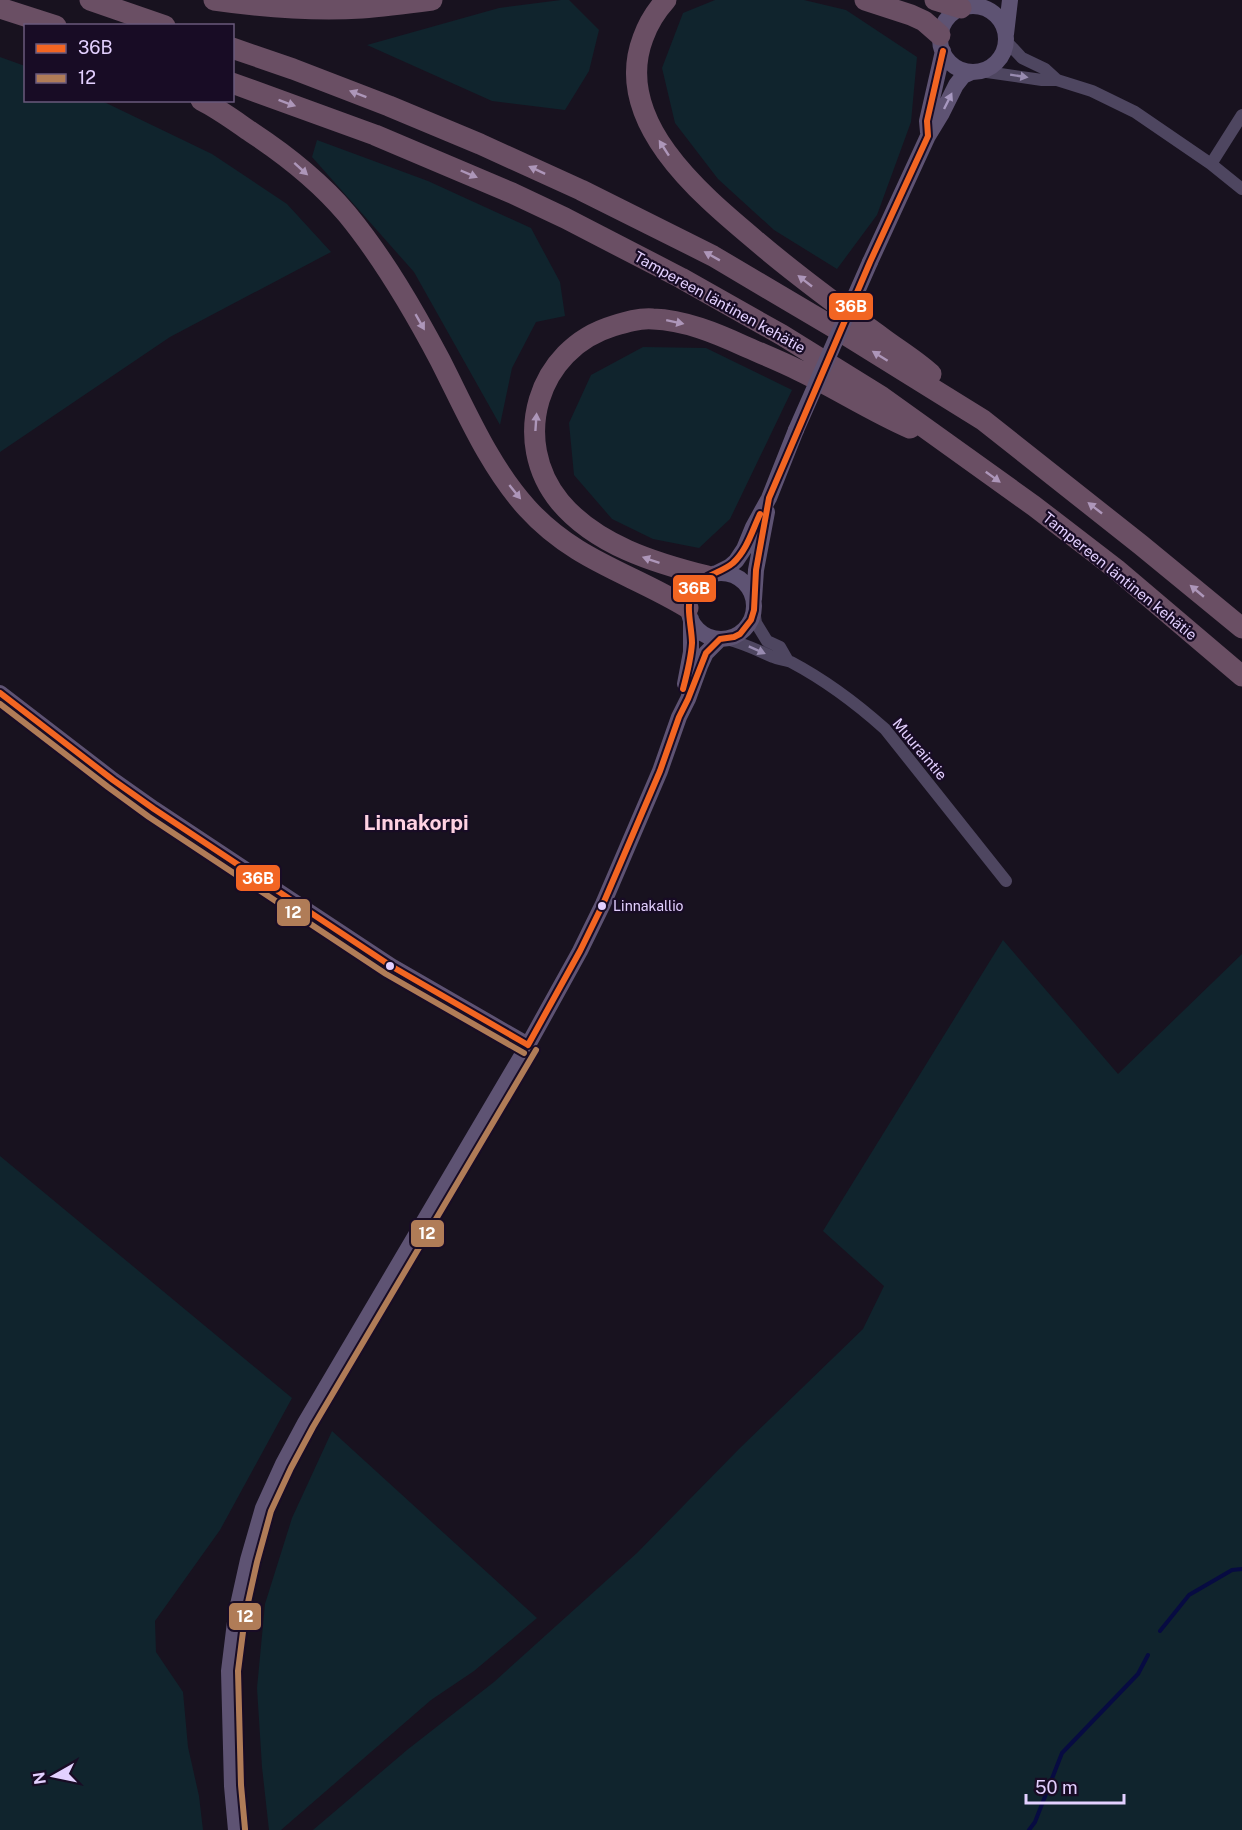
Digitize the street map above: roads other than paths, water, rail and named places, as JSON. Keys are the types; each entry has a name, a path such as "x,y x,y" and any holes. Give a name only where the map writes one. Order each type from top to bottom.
{"highway":[{"path":"90,0 159,24"},
{"path":"214,0 252,5 328,9 362,8 432,0"},
{"path":"666,0 652,19 640,47 636,64 639,93 645,115 668,155 701,193 791,271 927,370 983,420 1141,544 1242,628"},
{"path":"866,0 924,21 941,43"},
{"path":"936,0 973,4"},
{"path":"8,11 36,24"},
{"path":"8,11 50,24"},
{"path":"234,49 389,106 581,190 713,256 983,420"},
{"name":"Tampereen läntinen kehätie","path":"234,83 375,135 476,177 565,218 681,278 782,335 882,397 1034,506 1116,569 1242,676"},
{"path":"204,102 273,146 347,214 399,287 488,454 527,508 565,542 586,556 672,598 690,613"},
{"path":"712,575 644,558 612,542 574,517 550,489 538,458 535,440 536,410 541,393 556,366 579,342 608,327 635,320 672,321 695,327 790,366 879,415 946,443"}],"main road":[{"path":"679,717 691,652 691,592 698,583 729,567 744,549 769,498 796,430 928,136 963,76 990,67 1004,51 1010,0"},
{"path":"928,136 927,121 947,18 953,12 973,4 988,9 997,15 1003,25 1006,38"},
{"path":"941,43 947,60 954,66 963,70 976,71"},
{"path":"690,613 696,628 705,635 723,639 734,637 751,621 756,570 769,498"},
{"path":"712,575 733,575 745,582 750,589 754,605"},
{"path":"236,1830 231,1766 229,1671 236,1614 263,1508 305,1423 528,1045 580,951 603,904 660,771 679,717 706,653 723,639"},
{"path":"0,693 154,809 391,966 528,1045"}],"street":[{"path":"1006,38 1023,58 1045,69 1057,80"},
{"path":"976,71 1057,80 1092,91 1135,112 1242,189"},
{"path":"1210,164 1242,115"},
{"name":"Muuraintie","path":"754,605 756,623 767,641 780,647 788,661"},
{"name":"Muuraintie","path":"723,639 753,648 776,659 788,661 826,683 868,714 885,729 1006,881"}],"waterway":[{"path":"1160,1631 1189,1595 1232,1570 1242,1569"},
{"path":"1029,1830 1035,1822 1062,1753 1138,1674 1148,1655"}],"place":[{"name":"Linnakallio","path":"602,906"}],"district":[{"name":"Linnakorpi","path":"416,822"}]}
